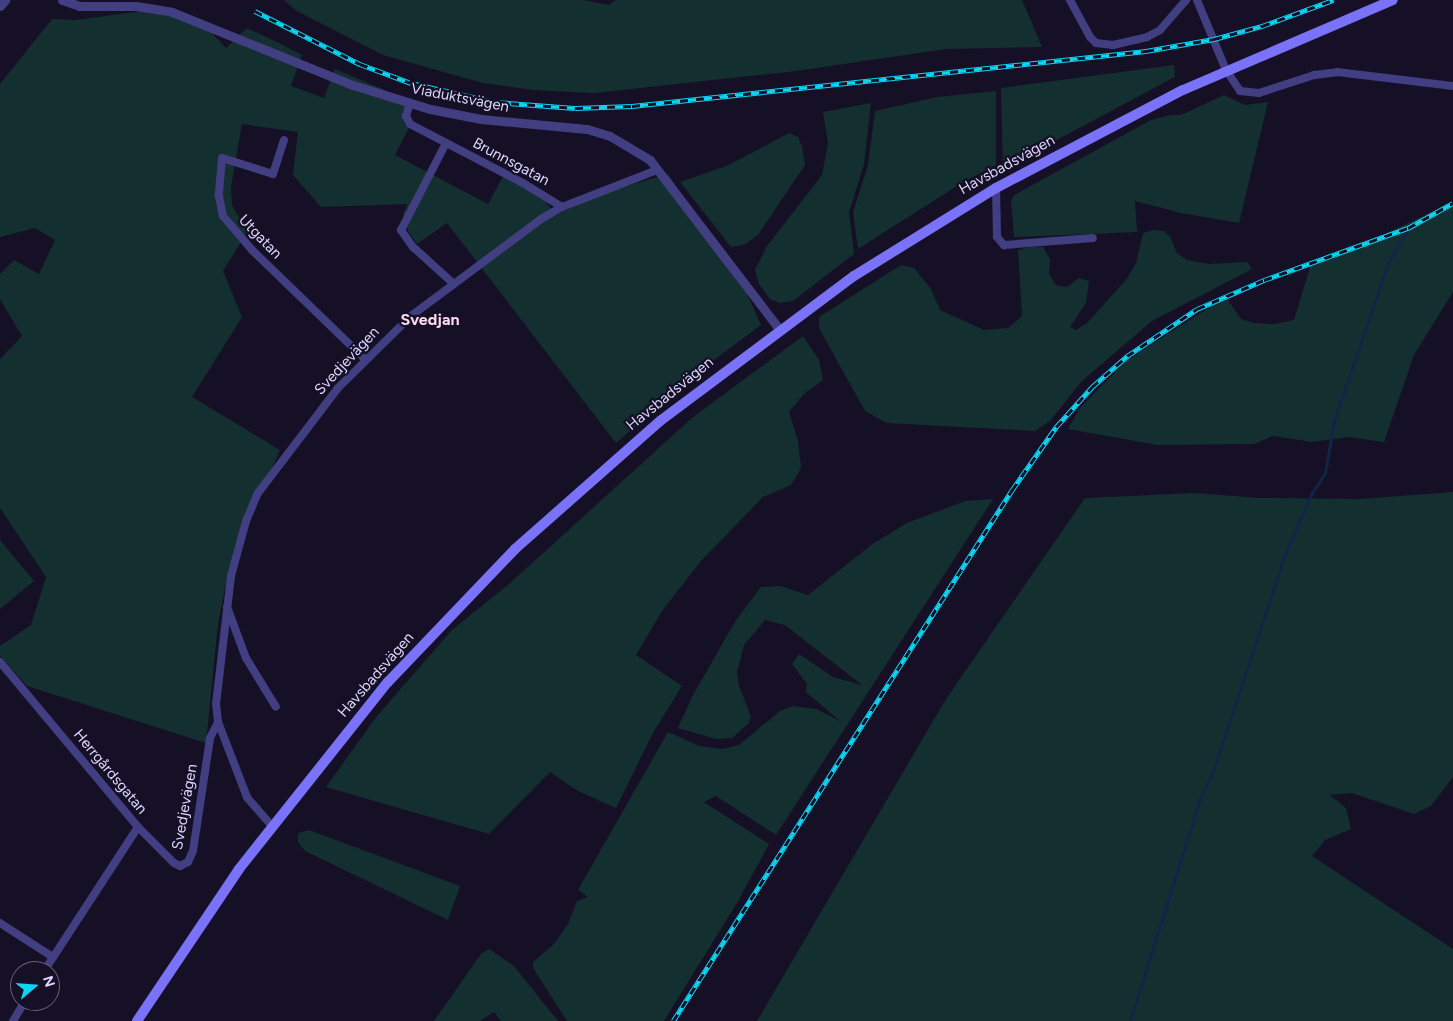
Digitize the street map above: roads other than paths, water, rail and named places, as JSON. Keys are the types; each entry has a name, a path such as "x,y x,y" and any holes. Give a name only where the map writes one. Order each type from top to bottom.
{"main road":[{"name":"Havsbadsvägen","path":"137,1021 198,927 271,825 388,682 515,549 660,420 779,329 900,245 996,188 1108,127 1226,70 1393,0"}],"street":[{"path":"0,6 5,0"},
{"name":"Viaduktsvägen","path":"62,0 79,6 136,6 172,12 353,85 410,103 481,119 587,129 630,146 657,170 779,329"},
{"path":"1070,0 1090,37 1096,43 1113,45 1147,37 1160,30 1186,0"},
{"path":"1198,0 1234,86 1248,93 1259,93 1326,73 1453,86"},
{"name":"Brunnsgatan","path":"410,103 406,116 410,124 523,182 562,207"},
{"name":"Utgatan","path":"284,140 273,174 222,158 219,196 223,216 252,250 365,359"},
{"path":"446,143 402,226 404,237 454,284"},
{"name":"Svedjevägen","path":"271,825 247,797 218,722 218,673 226,605 237,549 258,493 332,396 365,359 411,316 562,207 657,170"},
{"path":"996,188 997,237 1004,245 1093,238"},
{"path":"226,605 246,658 276,707"},
{"name":"Herrgårdsgatan","path":"0,662 138,827 50,961"},
{"name":"Svedjevägen","path":"138,827 174,863 180,866 188,862 193,851 210,738 218,722"},
{"path":"0,923 53,957"}],"waterway":[{"path":"1130,1021 1200,799 1213,771 1287,549 1312,493 1325,473 1334,421 1388,263 1412,223"}],"railway":[{"path":"255,11 360,64 411,83 495,102 575,108 632,106 1146,51 1214,39 1262,26 1333,0"},
{"path":"673,1021 1012,490 1056,427 1092,387 1127,356 1197,309 1264,280 1408,228 1453,203"}],"district":[{"name":"Svedjan","path":"430,320"}]}
